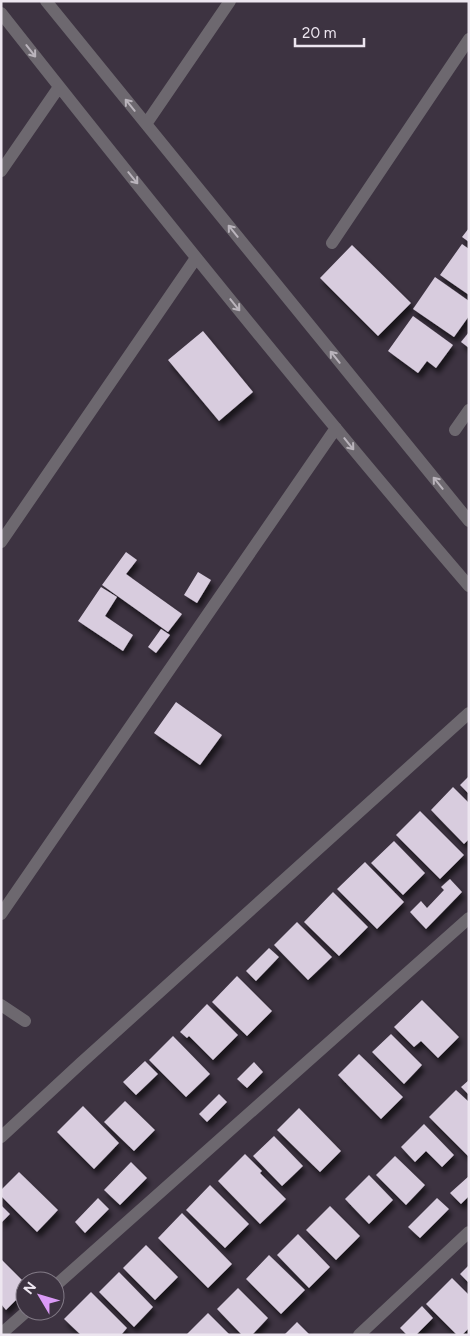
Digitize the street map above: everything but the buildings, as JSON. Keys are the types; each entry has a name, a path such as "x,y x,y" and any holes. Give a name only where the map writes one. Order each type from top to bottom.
{"street":[{"path":"46,1 469,521"},
{"path":"146,124 230,1"},
{"path":"1,13 196,258 469,586"},
{"path":"332,243 469,40"},
{"path":"1,171 59,87"},
{"path":"1,542 196,258"},
{"path":"455,430 469,410"},
{"path":"1,914 336,428"},
{"path":"1,1137 88,1056 469,713"},
{"path":"65,1277 469,918"},
{"path":"1,1005 25,1021"},
{"path":"359,1335 469,1232"},
{"path":"1,1334 16,1321"}]}
